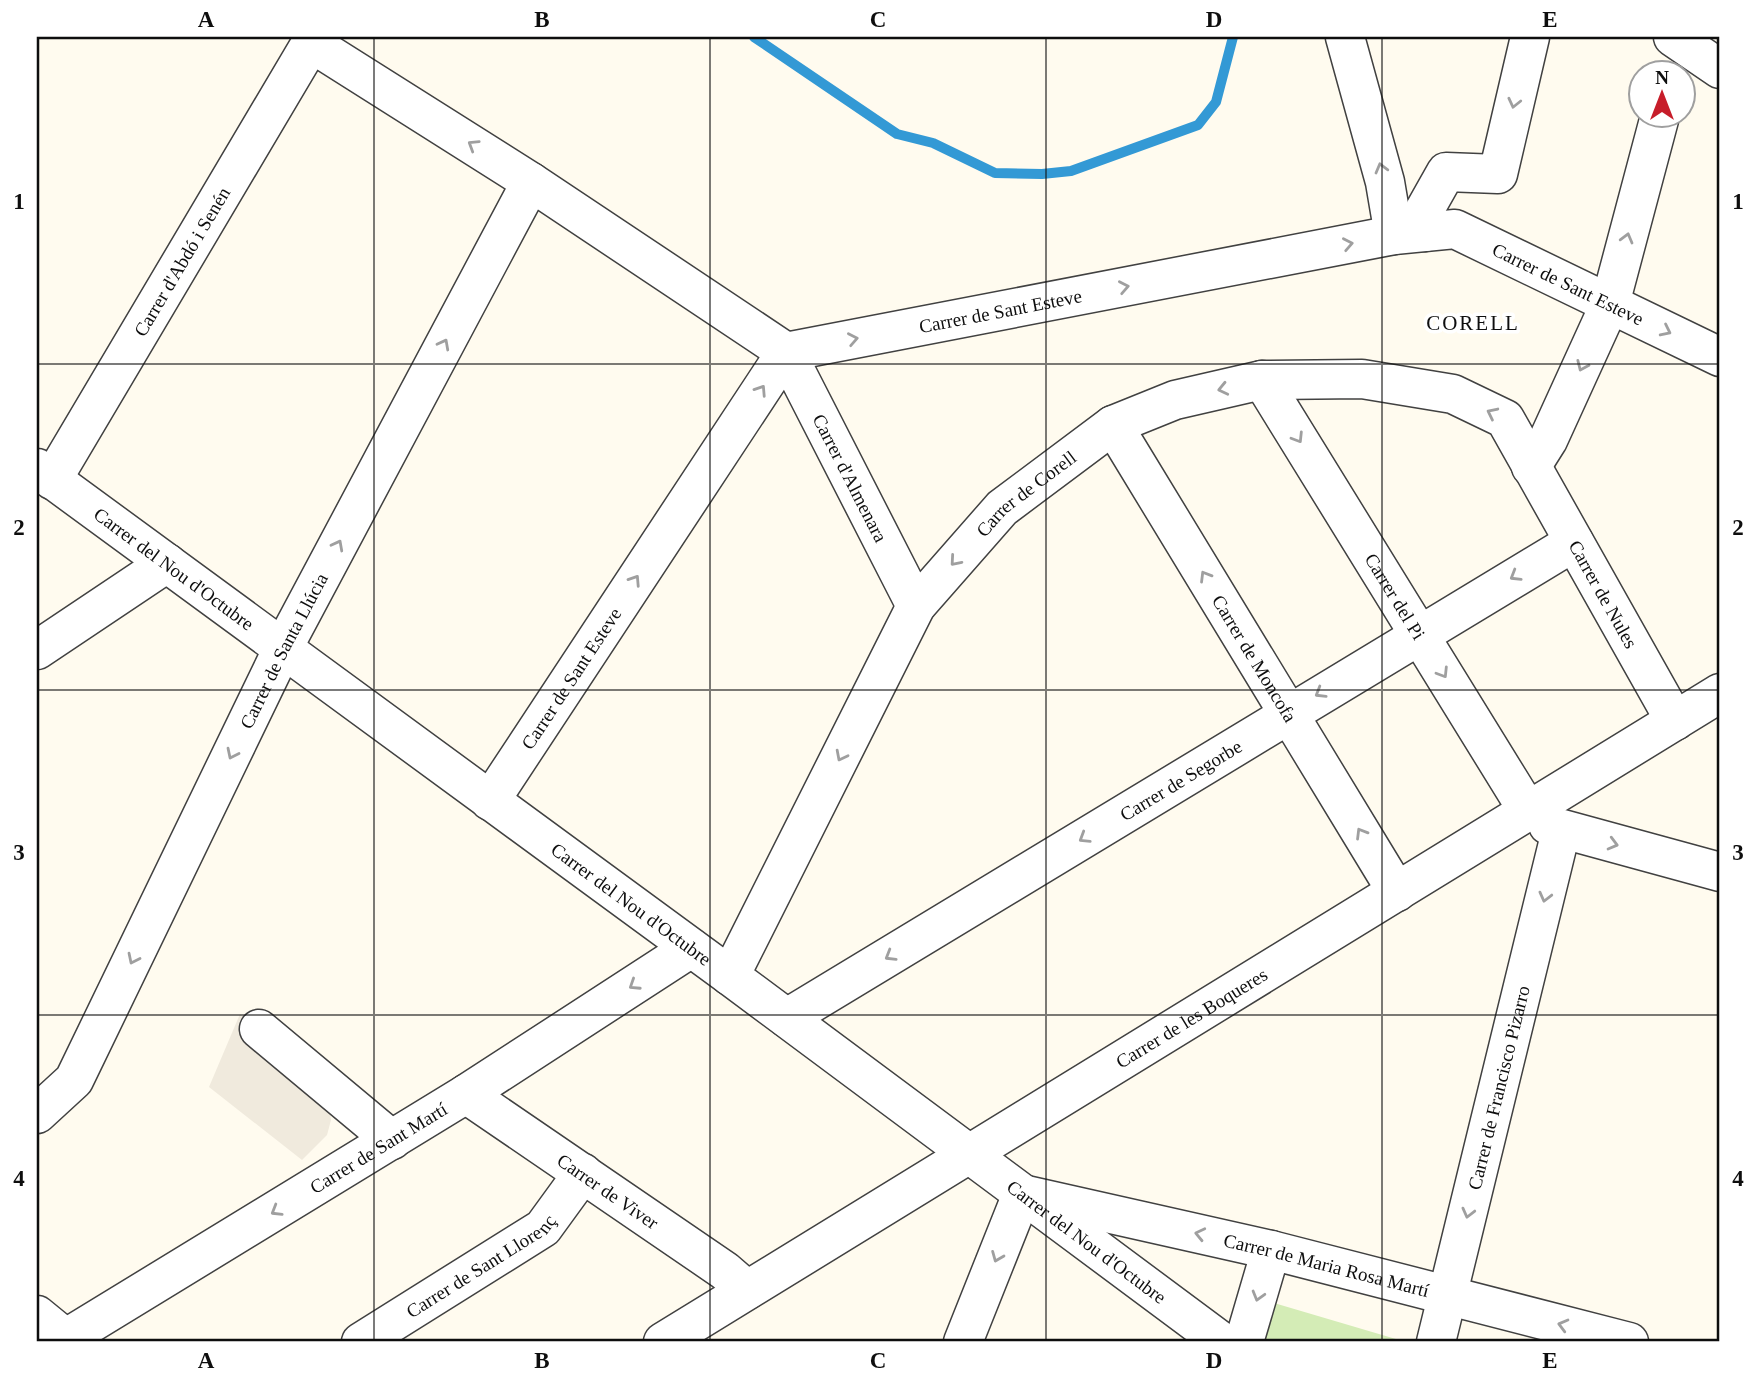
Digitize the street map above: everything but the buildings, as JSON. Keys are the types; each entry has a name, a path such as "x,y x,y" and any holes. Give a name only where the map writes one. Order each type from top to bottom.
{"street":[{"path":"1345,37 1385,182 1409,233"},
{"path":"1409,233 1446,172 1498,174 1530,37"},
{"name":"Carrer d'Abdó i Senén","path":"45,474 312,43 531,181"},
{"path":"1674,50 1720,69"},
{"path":"1531,467 1548,440 1610,304 1656,130"},
{"path":"531,181 786,352"},
{"name":"Carrer de Santa Llúcia","path":"37,1114 74,1080 283,648 531,181"},
{"name":"Carrer de Sant Esteve","path":"490,801 786,352 1409,233 1455,229 1720,357"},
{"name":"Carrer d'Almenara","path":"786,352 916,606"},
{"name":"Carrer de Corell","path":"730,976 916,606 1002,508 1113,425 1175,400 1262,380 1362,379 1453,394 1504,419 1531,467"},
{"name":"Carrer del Pi","path":"1262,380 1418,634 1546,822"},
{"name":"Carrer de Moncofa","path":"1113,425 1397,892"},
{"name":"Carrer de Nules","path":"1531,467 1675,721"},
{"name":"Carrer del Nou d'Octubre","path":"45,474 787,1018 1222,1342"},
{"name":"Carrer de Segorbe","path":"787,1018 1574,542"},
{"path":"37,649 166,563"},
{"name":"Carrer de les Boqueres","path":"708,1342 978,1161 1397,892 1546,822 1675,721 1720,693"},
{"name":"Carrer de les Boqueres","path":"663,1342 747,1290 978,1161 1720,719"},
{"path":"1546,822 1720,872"},
{"name":"Carrer de Francisco Pizarro","path":"1436,1342 1546,822"},
{"name":"Carrer de Sant Martí","path":"65,1341 466,1094 691,948"},
{"path":"259,1029 392,1140"},
{"name":"Carrer de Viver","path":"466,1094 725,1271 747,1290"},
{"name":"Carrer de Sant Llorenç","path":"361,1342 543,1228 583,1173"},
{"path":"963,1342 1022,1194"},
{"name":"Carrer de Maria Rosa Martí","path":"1022,1194 1271,1250 1629,1342"},
{"path":"1244,1342 1271,1250"},
{"path":"37,1315 65,1341"}],"green space":[{"path":"1274,1303 1406,1342 1264,1342"}],"shaded area":[{"path":"240,1014 327,1088 331,1120 327,1135 302,1160 209,1087"}],"waterway":[{"path":"754,37 897,134 933,143 995,173 1042,174 1071,171 1198,125 1216,102 1233,37"}],"district":[{"name":"CORELL","path":"1473,323"}]}
